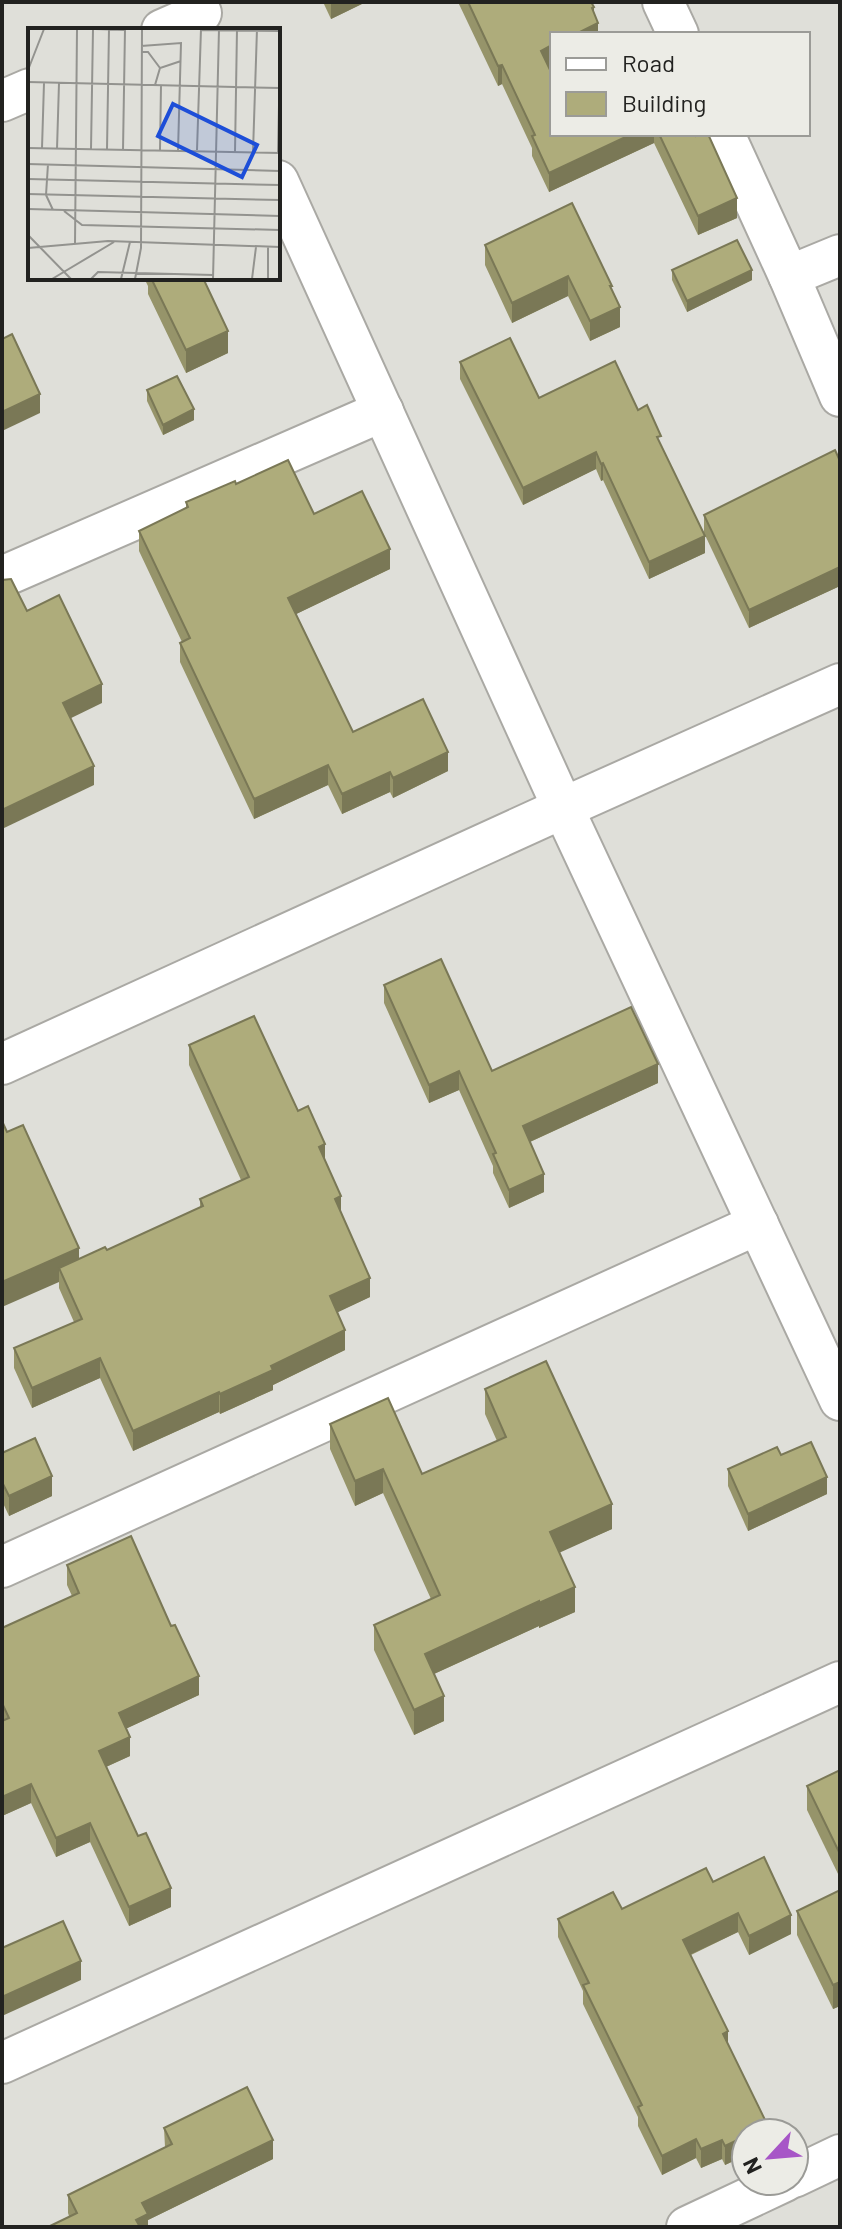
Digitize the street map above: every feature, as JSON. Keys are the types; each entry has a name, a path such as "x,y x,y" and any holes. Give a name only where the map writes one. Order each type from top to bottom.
{"street":[{"path":"663,2 677,32"},
{"path":"167,28 202,15"},
{"path":"2,101 28,90"},
{"path":"725,136 840,396"},
{"path":"280,185 563,808 840,1400"},
{"path":"789,276 840,255"},
{"path":"2,577 383,411"},
{"path":"2,1064 840,684"},
{"path":"2,1567 758,1224"},
{"path":"2,2063 840,1682"},
{"path":"810,2169 840,2155"},
{"path":"687,2227 751,2197"}],"building":[{"path":"468,2 591,2 598,23 580,32 550,32 550,46 541,51 550,70 550,136 628,136 549,173 502,65 498,66"},
{"path":"660,136 709,136 737,198 698,216"},
{"path":"572,203 620,307 590,321 568,276 512,303 485,245"},
{"path":"737,240 752,270 687,301 672,270"},
{"path":"152,280 204,280 228,331 186,350"},
{"path":"12,334 40,394 2,412 2,339"},
{"path":"510,338 539,398 615,361 638,410 647,405 661,436 657,437 705,536 649,562 596,452 523,488 460,362"},
{"path":"177,376 194,409 163,425 147,390"},
{"path":"835,450 840,461 840,567 749,610 704,515"},
{"path":"288,460 314,514 362,491 390,549 288,598 353,732 423,699 448,752 393,778 390,772 342,794 328,765 254,799 180,643 190,638 139,531 188,507 186,502"},
{"path":"11,579 27,611 59,595 102,684 63,703 94,766 2,810 2,580"},
{"path":"441,959 492,1071 631,1007 658,1064 523,1126 544,1174 509,1190 459,1071 429,1085 384,985"},
{"path":"254,1016 298,1111 308,1106 325,1144 319,1147 341,1196 335,1199 370,1278 330,1296 345,1330 271,1366 273,1370 133,1431 100,1358 32,1388 14,1348 82,1319 59,1268 105,1247 107,1250 203,1206 200,1199 249,1177 189,1045"},
{"path":"2,1121 7,1132 23,1125 79,1248 2,1282"},
{"path":"546,1361 612,1504 550,1532 575,1587 425,1654 444,1696 414,1710 374,1625 440,1595 383,1469 355,1481 330,1424 388,1398 422,1474 506,1437 485,1389"},
{"path":"35,1438 52,1476 9,1496 2,1482 2,1453"},
{"path":"811,1442 827,1477 748,1514 728,1469 777,1447 781,1455"},
{"path":"131,1536 171,1626 175,1625 199,1676 119,1713 130,1737 99,1751 138,1836 146,1833 171,1888 129,1907 90,1823 56,1838 31,1784 2,1797 2,1721 9,1718 2,1703 2,1628 79,1593 67,1565"},
{"path":"840,1770 840,1854 807,1786"},
{"path":"764,1857 791,1915 749,1936 738,1913 683,1940 728,2031 723,2034 764,2117 730,2117 730,2144 725,2146 722,2140 701,2149 696,2139 662,2156 638,2107 642,2105 583,1985 589,1983 558,1919 613,1892 622,1909 706,1868 713,1882"},
{"path":"840,1890 840,1982 833,1985 797,1911"},
{"path":"63,1921 81,1961 2,1997 2,1948"},
{"path":"247,2087 273,2140 142,2203 148,2214 136,2220 140,2227 48,2227 77,2213 68,2195 172,2144 164,2128"}]}
